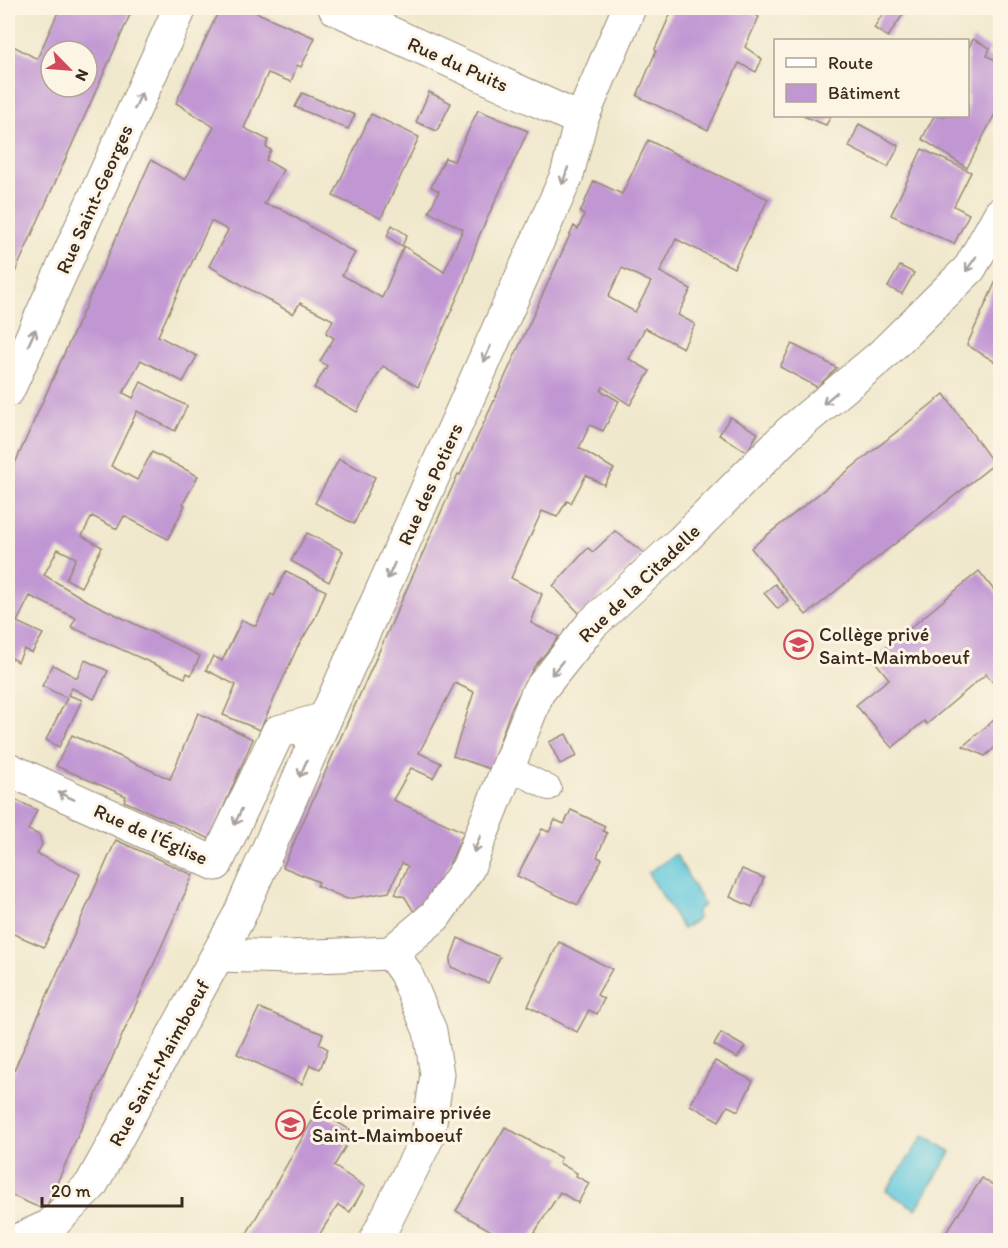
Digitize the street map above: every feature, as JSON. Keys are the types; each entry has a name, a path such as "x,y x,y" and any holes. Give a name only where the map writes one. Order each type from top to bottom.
{"street":[{"name":"Rue Saint-Georges","path":"8,390 180,8"},
{"name":"Rue du Puits","path":"335,8 581,120"},
{"name":"Rue des Potiers","path":"218,955 239,916 567,176 581,120 629,8"},
{"name":"Rue de la Citadelle","path":"391,953 435,916 468,868 537,692 592,624 682,541 789,433 881,356 970,268 1000,214"},
{"name":"Rue de l'Église","path":"8,769 216,864 278,732 325,719"},
{"path":"218,955 289,957 391,953 405,972 430,1031 437,1074 428,1136 376,1240"},
{"name":"Rue Saint-Maimboeuf","path":"19,1240 50,1226 91,1185 218,955"}],"lane":[{"path":"508,767 549,788"}],"water":[{"path":"676,854 704,905 697,910 698,919 683,929 648,873"},
{"path":"924,1135 951,1152 916,1209 886,1191"}],"building":[{"path":"60,8 133,8 99,84 99,39 46,39"},
{"path":"220,8 246,8 315,38 301,67 297,65 291,82 268,73 244,128 268,140 266,147 271,150 266,160 283,170 264,204 281,209 355,253 342,275 382,298 404,246 444,272 463,229 429,212 439,191 431,187 445,158 454,161 478,110 528,131 479,236 463,284 418,387 383,366 357,412 314,388 327,366 320,361 334,338 326,333 333,320 300,303 293,314 209,266 228,230 211,221 158,336 197,356 183,382 141,360 123,393 133,398 141,382 187,406 175,431 137,411 111,466 137,480 152,452 198,476 183,504 185,505 168,539 124,516 117,529 92,516 82,536 102,547 81,587 66,579 76,558 58,549 44,575 84,599 200,656 191,675 187,673 185,678 71,627 76,618 30,596 17,622 43,634 32,653 24,649 18,662 8,656 8,479 151,160 185,180 214,127 176,103"},
{"path":"673,8 745,8 759,17 745,47 762,59 756,72 739,63 708,130 637,96"},
{"path":"886,8 907,8 888,37 874,28"},
{"path":"973,39 990,48 987,56 1000,62 1000,104 967,168 922,139 933,117 969,117 969,47"},
{"path":"8,43 37,59 39,55 39,99 92,99 8,288"},
{"path":"429,92 451,103 437,131 416,122"},
{"path":"302,93 355,115 348,129 295,107"},
{"path":"371,114 419,137 381,218 333,196"},
{"path":"806,117 830,117 826,125"},
{"path":"859,124 899,146 888,167 849,147"},
{"path":"648,140 768,199 734,268 676,239 660,272 691,289 678,315 695,324 683,348 645,328 629,359 650,371 630,405 603,387 601,391 619,401 603,431 590,425 579,448 614,469 604,485 586,475 571,503 567,501 557,517 542,511 511,578 542,594 531,623 559,637 534,667 511,709 490,769 453,756 474,692 455,683 419,753 441,763 433,778 411,768 393,800 464,832 440,884 429,900 414,912 405,897 395,894 408,866 402,863 389,892 347,899 317,886 319,882 283,867 458,474 460,475 574,226 578,229 584,215 580,213 594,181 622,194","holes":["622,268 651,282 635,312 608,297"]},
{"path":"922,149 971,172 954,206 969,214 954,244 891,215"},
{"path":"392,225 407,235 402,246 387,236"},
{"path":"900,266 914,273 902,294 888,287"},
{"path":"996,281 1000,284 1000,365 967,345"},
{"path":"792,344 837,368 817,387 780,367"},
{"path":"944,394 994,464 806,615 751,548"},
{"path":"730,417 758,433 747,452 719,435"},
{"path":"339,459 375,477 354,524 315,503"},
{"path":"615,531 644,553 581,615 553,586 588,548 593,552"},
{"path":"307,533 343,551 329,582 291,561"},
{"path":"286,571 326,591 260,730 223,715 236,685 206,670 213,656 222,661 242,620 256,626 271,594 274,596"},
{"path":"979,571 1000,598 1000,686 998,688 986,674 927,724 924,721 892,748 856,705 889,679 873,659"},
{"path":"775,584 788,600 778,609 764,593"},
{"path":"85,660 108,671 94,699 72,688 68,695 82,700 59,747 46,740 67,698 42,686 53,665 77,678"},
{"path":"198,713 253,739 210,839 124,801 126,796 56,766 72,735 170,779"},
{"path":"1000,715 1000,743 985,756 963,746"},
{"path":"566,734 577,756 560,764 549,742"},
{"path":"8,796 37,810 28,830 39,835 42,845 37,854 80,874 44,947 9,932 8,934"},
{"path":"571,810 605,826 603,831 607,833 597,857 602,859 578,905 517,876 542,829 549,832 555,820 564,824"},
{"path":"116,840 193,875 45,1210 8,1194 8,1084"},
{"path":"742,869 764,878 752,907 730,897"},
{"path":"458,938 500,957 488,983 451,967 450,960"},
{"path":"559,942 612,969 597,995 604,999 597,1014 589,1010 577,1032 528,1006"},
{"path":"259,1008 323,1034 319,1044 328,1049 320,1069 310,1065 302,1084 237,1054"},
{"path":"721,1033 745,1047 737,1058 714,1045"},
{"path":"715,1061 753,1081 738,1111 728,1106 719,1121 690,1105"},
{"path":"318,1111 354,1132 334,1166 365,1187 350,1212 338,1205 316,1240 243,1240"},
{"path":"505,1127 561,1158 559,1163 589,1183 578,1203 560,1192 530,1240 514,1240 508,1237 507,1240 456,1211"},
{"path":"982,1178 1000,1190 1000,1240 948,1240 943,1237"}],"place":[{"name":"Collège privé Saint-Maimboeuf","path":"798,645"},
{"name":"École primaire privée Saint-Maimboeuf","path":"291,1124"}]}
